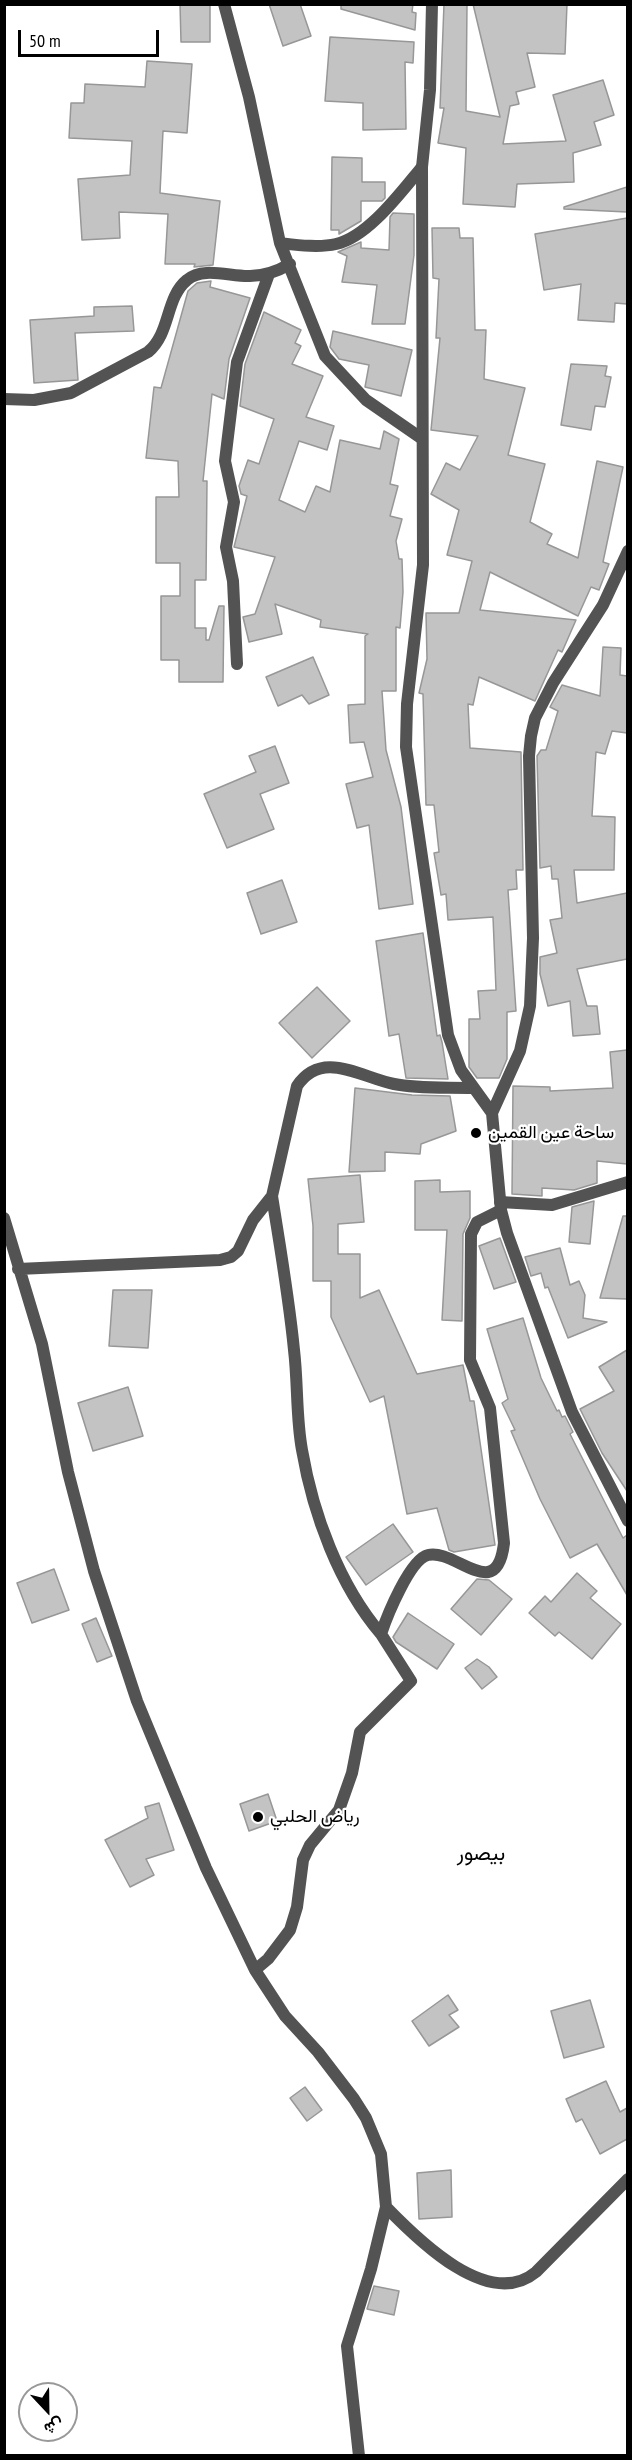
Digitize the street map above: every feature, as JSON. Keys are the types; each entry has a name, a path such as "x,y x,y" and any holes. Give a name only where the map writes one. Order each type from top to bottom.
{"street":[{"path":"224,4 249,97 280,243 327,359 366,400 421,438"},
{"path":"432,4 430,90 422,167 423,565 407,704 406,747 448,1035 461,1070 492,1113"},
{"path":"280,243 329,245 351,238 369,225 422,167"},
{"path":"4,399 34,400 71,393 148,352 157,345 163,335 180,287 193,275 269,274 290,264"},
{"path":"237,664 234,581 226,547 234,499 225,460 237,362 269,274"},
{"path":"627,551 612,589 553,683 535,718 529,756 533,938 531,1006 520,1051 492,1113 500,1206 572,1412 627,1521"},
{"path":"255,1970 268,1959 290,1930 297,1908 303,1860 310,1845 339,1810 352,1773 360,1732 411,1681 369,1619 341,1570 308,1478 302,1450 292,1329 272,1196 293,1099 303,1077 312,1071 331,1066 342,1067 395,1085 473,1088"},
{"path":"381,1634 413,1566 420,1559 436,1555 480,1572 493,1569 502,1558 504,1543 490,1408 470,1360 471,1234 477,1222 500,1206 552,1205 627,1182"},
{"path":"18,1269 225,1259 241,1246 253,1220 272,1196"},
{"path":"4,1218 42,1344 65,1461 94,1571 125,1670 206,1868 255,1970 285,2016 329,2065 366,2118 381,2154 386,2207 371,2270 348,2346 358,2456"},
{"path":"386,2207 417,2238 455,2267 495,2283 510,2284 523,2281 536,2272 627,2179"}],"building":[{"path":"180,4 210,4 210,42 181,42"},
{"path":"269,4 300,4 311,36 283,46"},
{"path":"341,4 413,4 412,12 416,13 415,30 341,9"},
{"path":"444,4 467,4 466,111 500,117 473,4 567,4 565,54 527,53 535,87 516,92 519,104 510,106 503,144 566,141 553,95 603,80 614,115 594,122 601,145 573,153 574,182 517,184 515,207 463,204 466,148 438,143 444,108 440,108"},
{"path":"330,37 414,42 413,63 405,62 406,129 363,130 363,103 325,101"},
{"path":"147,61 192,64 187,133 163,131 160,193 220,201 213,265 194,267 195,264 165,264 168,214 119,212 120,238 82,240 78,179 130,175 132,141 69,138 71,103 84,103 85,84 145,87"},
{"path":"332,157 362,158 362,182 385,182 385,198 382,201 361,201 361,221 339,234 339,230 331,230"},
{"path":"627,187 627,212 564,209 564,207"},
{"path":"393,213 414,214 414,255 405,324 372,324 377,285 342,282 347,256 338,252 361,242 361,248 389,250 390,217"},
{"path":"627,218 627,304 615,303 614,322 578,320 581,284 544,290 535,234"},
{"path":"432,228 459,228 460,238 473,238 475,330 486,330 484,379 525,388 508,455 545,464 530,522 552,534 547,544 578,558 597,461 623,467 603,562 609,564 599,590 591,587 578,616 490,572 480,610 576,620 562,652 558,650 535,701 479,677 473,705 468,704 470,748 521,752 523,870 516,870 517,889 508,890 516,1011 507,1012 507,1059 499,1078 477,1078 469,1067 469,1019 480,1019 478,991 496,990 493,917 448,920 446,894 441,895 434,853 439,852 434,805 426,805 423,694 419,693 427,659 426,613 459,613 472,561 447,555 459,510 431,494 446,463 460,470 478,436 431,430 440,338 436,338 439,279 433,278"},
{"path":"211,281 210,287 250,298 229,359 224,399 212,394 203,481 207,481 206,580 195,580 195,628 206,628 206,640 209,640 219,606 224,606 223,682 179,682 179,660 161,660 161,596 180,596 180,563 156,563 156,497 179,497 178,461 146,458 154,387 161,388 188,291 197,283"},
{"path":"132,306 134,331 75,333 78,380 34,383 30,320 94,316 94,307"},
{"path":"264,312 301,330 295,343 301,346 292,364 323,376 306,417 334,426 327,450 299,441 279,500 305,512 316,486 330,492 340,440 380,449 384,431 399,439 390,484 398,486 390,516 402,519 396,541 399,559 402,559 403,592 400,628 396,627 396,691 382,691 386,750 401,807 413,904 379,909 369,825 357,828 346,784 373,777 364,742 350,743 348,705 365,704 365,636 368,634 320,627 321,620 275,604 282,634 249,642 243,617 255,614 275,557 234,547 247,496 241,494 239,486 248,460 259,464 274,419 240,406 245,364"},
{"path":"333,331 412,350 401,396 365,387 369,365 339,359 330,347"},
{"path":"571,364 607,366 605,376 611,377 605,407 595,406 591,430 561,425"},
{"path":"603,647 621,648 620,675 627,676 627,733 612,731 605,754 596,752 592,816 615,817 614,870 574,870 577,903 627,893 627,959 577,969 587,1006 597,1006 600,1034 573,1036 570,1001 548,1006 540,974 540,957 557,953 550,920 562,918 558,879 552,879 551,866 540,868 537,756 541,750 546,750 558,711 550,707 562,685 600,696"},
{"path":"313,657 329,695 309,704 302,695 278,706 266,677"},
{"path":"275,746 289,783 260,794 274,829 227,848 204,794 256,772 249,756"},
{"path":"282,880 297,922 261,934 247,893"},
{"path":"423,933 437,1036 440,1035 442,1042 448,1079 406,1078 399,1034 389,1036 376,941"},
{"path":"317,987 350,1021 312,1058 279,1023"},
{"path":"627,1050 627,1164 597,1161 597,1183 574,1190 542,1188 542,1196 512,1194 513,1086 550,1087 550,1091 613,1088 610,1052"},
{"path":"355,1088 412,1095 450,1096 456,1131 421,1144 420,1154 385,1152 385,1171 349,1172"},
{"path":"360,1175 364,1222 338,1224 338,1254 360,1254 360,1298 379,1290 417,1374 463,1365 470,1401 474,1401 495,1545 454,1552 449,1550 437,1508 407,1514 384,1396 370,1402 331,1317 331,1281 313,1281 313,1226 308,1179"},
{"path":"440,1180 440,1192 470,1191 470,1218 463,1234 462,1321 442,1320 447,1230 415,1230 415,1181"},
{"path":"594,1201 590,1244 569,1242 572,1207"},
{"path":"623,1216 627,1216 627,1299 600,1298"},
{"path":"500,1238 516,1282 494,1289 479,1246"},
{"path":"560,1248 570,1285 579,1281 585,1295 583,1318 607,1322 568,1338 548,1287 545,1288 541,1273 531,1276 525,1257"},
{"path":"113,1290 152,1290 148,1348 109,1346"},
{"path":"523,1318 541,1378 557,1411 559,1410 562,1417 565,1416 573,1432 570,1434 623,1538 627,1535 627,1595 597,1544 570,1558 540,1499 511,1431 515,1430 502,1403 508,1399 487,1329"},
{"path":"627,1350 627,1491 602,1453 580,1409 614,1391 599,1367"},
{"path":"128,1387 143,1436 93,1451 78,1403"},
{"path":"393,1524 413,1552 366,1585 346,1557"},
{"path":"54,1569 69,1610 32,1623 17,1583"},
{"path":"577,1573 597,1591 590,1598 621,1624 592,1659 559,1632 555,1636 529,1613 545,1596 551,1602"},
{"path":"477,1579 489,1580 512,1599 481,1635 451,1609"},
{"path":"408,1613 454,1644 437,1669 396,1642 393,1637"},
{"path":"96,1618 112,1656 97,1662 82,1624"},
{"path":"477,1659 489,1667 497,1677 482,1689 465,1668"},
{"path":"268,1794 277,1821 249,1831 240,1804"},
{"path":"159,1803 174,1850 146,1859 154,1875 130,1887 105,1840 148,1818 145,1807"},
{"path":"448,1995 458,2010 449,2015 459,2027 429,2046 412,2021"},
{"path":"590,2000 604,2047 564,2058 551,2011"},
{"path":"606,2081 620,2112 627,2108 627,2139 600,2154 582,2119 576,2122 566,2099"},
{"path":"305,2087 322,2110 307,2121 290,2098"},
{"path":"451,2170 452,2217 419,2219 417,2173"},
{"path":"374,2286 399,2291 394,2315 367,2309"}],"place":[{"name":"ساحة عين القمين","path":"476,1133"},
{"name":"رياض الحلبي","path":"258,1817"}],"district":[{"name":"بيصور","path":"481,1854"}]}
